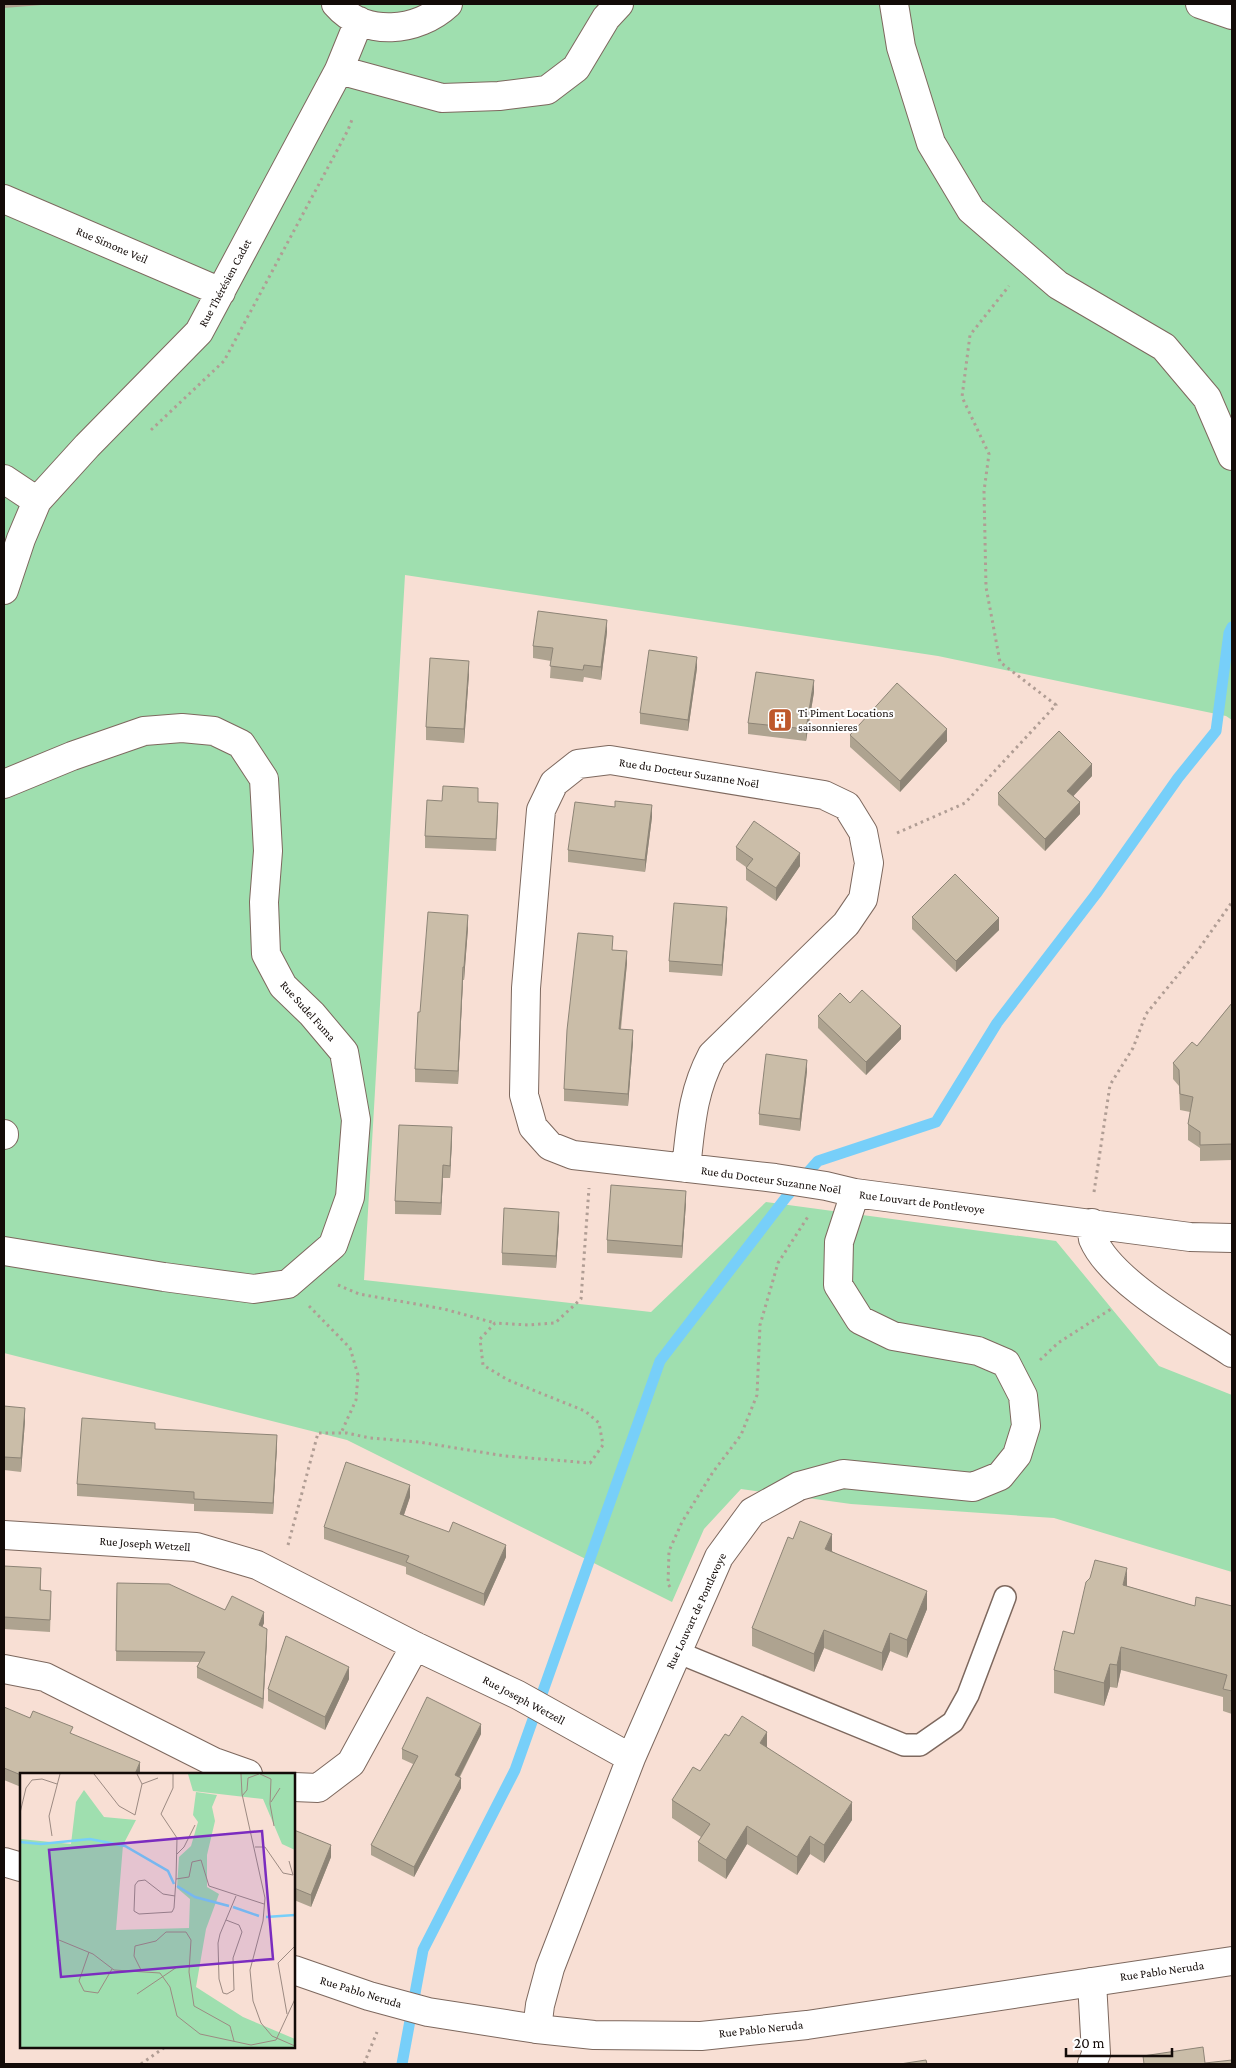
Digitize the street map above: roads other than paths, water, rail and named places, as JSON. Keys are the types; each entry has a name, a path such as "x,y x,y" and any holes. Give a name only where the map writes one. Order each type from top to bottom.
{"street":[{"path":"336,4 359,20 386,28 412,25 437,14 448,4"},
{"path":"339,70 442,98 499,96 548,90 576,68 606,18 619,4"},
{"path":"894,4 900,47 931,143 971,210 1058,285 1164,347 1207,398 1232,456"},
{"path":"1200,4 1232,15"},
{"name":"Rue Thérésien Cadet","path":"4,590 21,539 38,501 87,446 199,332 339,70 359,20"},
{"name":"Rue Simone Veil","path":"4,199 221,292"},
{"path":"4,479 38,501"},
{"name":"Rue Sudel Fuma","path":"4,784 72,756 144,731 182,728 214,731 240,744 264,779 268,850 264,902 266,954 283,986 312,1014 344,1052 356,1120 350,1197 333,1246 297,1277 254,1289 164,1277 4,1250"},
{"name":"Rue du Docteur Suzanne Noël","path":"686,1168 693,1102 702,1074 712,1055 846,924 863,899 870,863 863,832 847,806 824,795 610,760 578,764 554,783 541,810 526,988 524,1095 533,1127 550,1146 573,1155 592,1157 686,1168 775,1178 826,1186 855,1193"},
{"name":"Rue Louvart de Pontlevoye","path":"536,2029 550,1968 631,1758 719,1557 752,1512 799,1486 843,1474 973,1487 1000,1476 1016,1455 1026,1426 1023,1396 1006,1363 978,1351 893,1336 860,1320 838,1285 839,1242 855,1193 1190,1237 1232,1238"},
{"path":"1090,1223 1092,1237 1108,1262 1150,1300 1232,1352"},
{"name":"Rue Joseph Wetzell","path":"4,1535 196,1547 258,1565 415,1646 518,1695 631,1758"},
{"path":"295,1786 318,1788 352,1763 415,1646"},
{"path":"4,1669 45,1677 214,1762 245,1773"},
{"path":"4,1862 20,1867"},
{"name":"Rue Pablo Neruda","path":"295,1970 369,1996 428,2012 536,2029 594,2034 701,2036 807,2025 1232,1961"},
{"path":"1092,1982 1096,2054 1092,2064"}],"lane":[{"path":"677,1652 904,1745 920,1745 953,1722 968,1695 1005,1597"}],"waterway":[{"path":"402,2064 423,1950 515,1770 660,1361 787,1196 818,1161 936,1122 997,1023 1096,894 1178,778 1216,731 1229,633 1232,627"}],"place":[{"name":"Ti Piment Locations saisonnieres","path":"780,720"}]}
